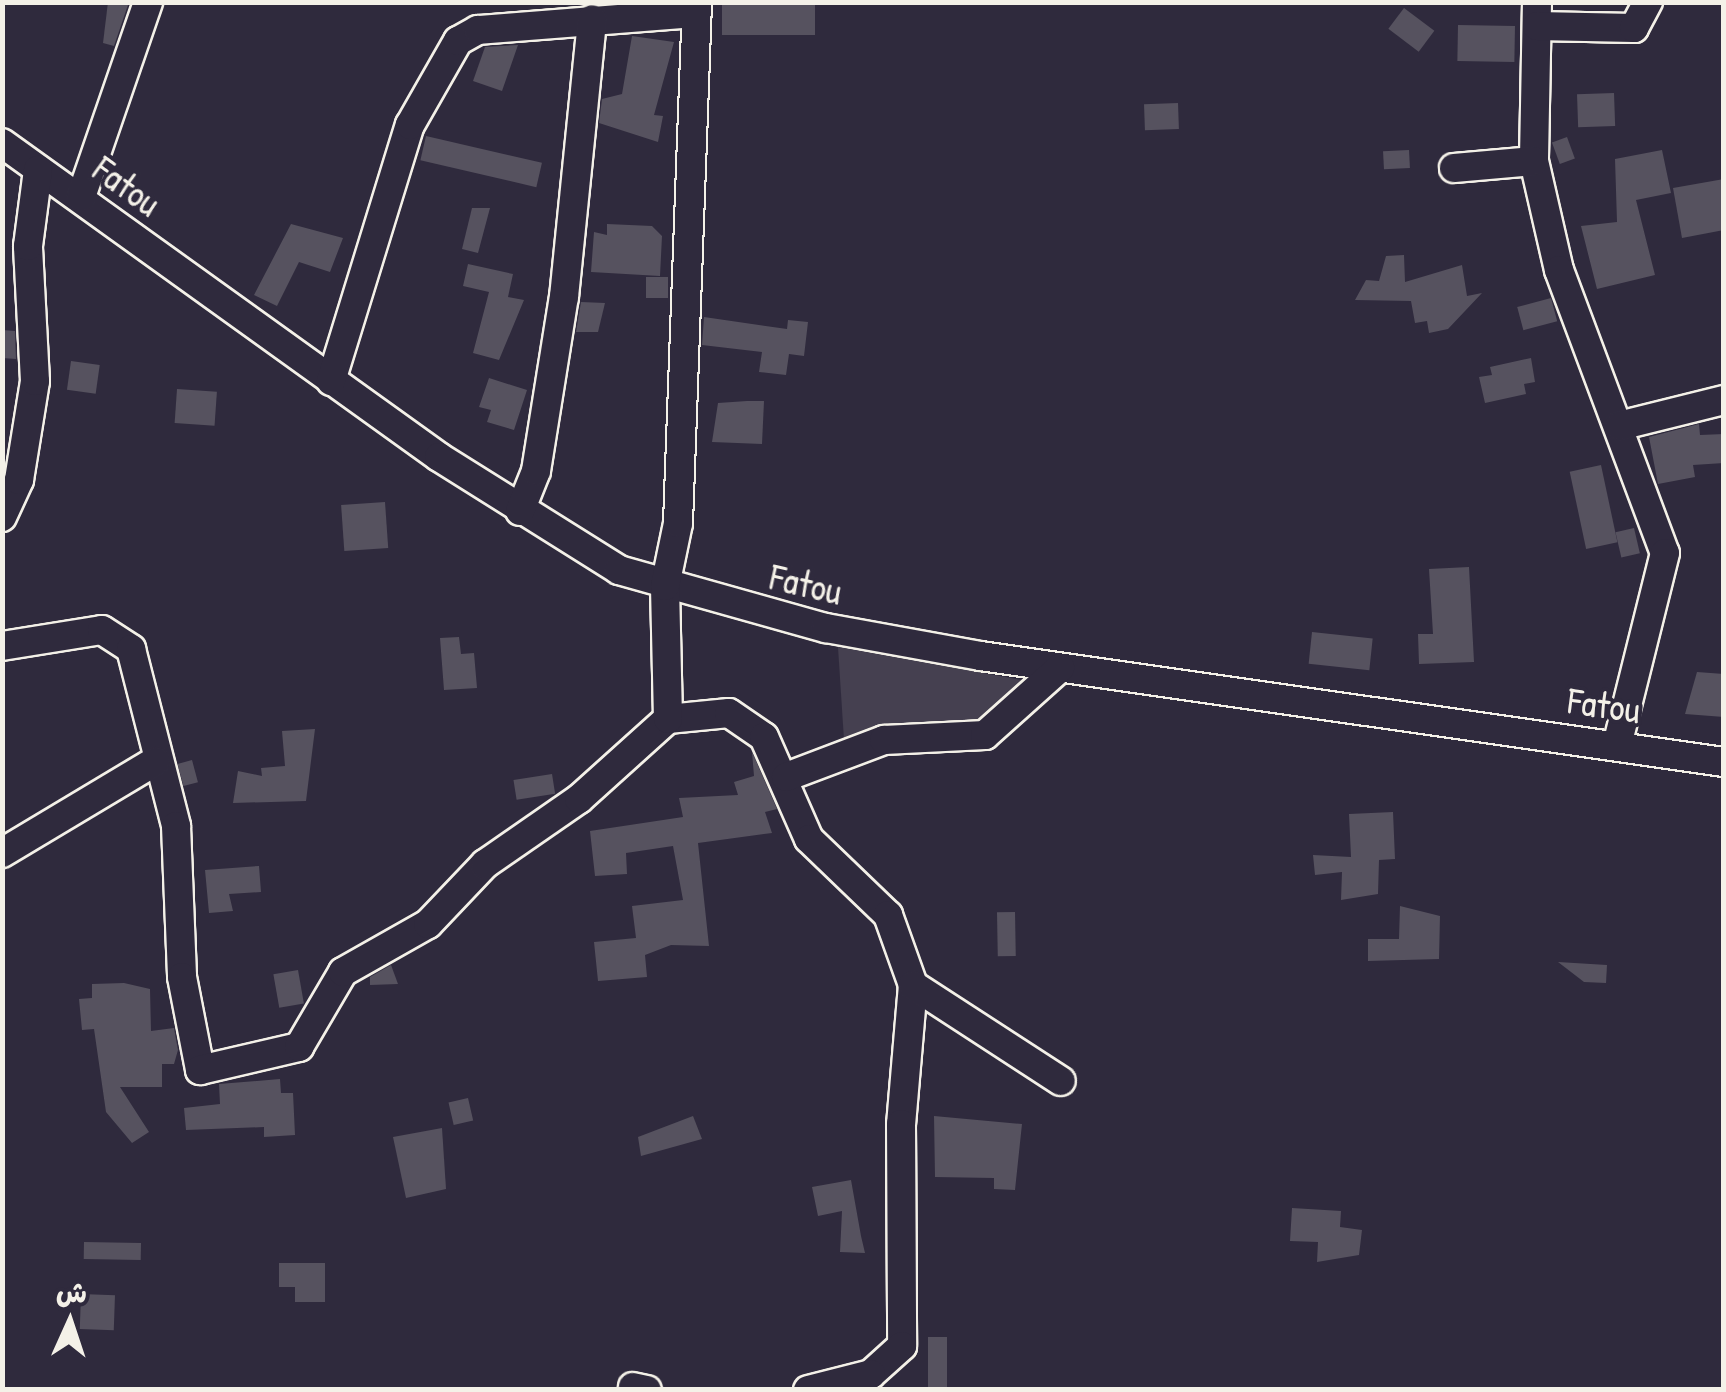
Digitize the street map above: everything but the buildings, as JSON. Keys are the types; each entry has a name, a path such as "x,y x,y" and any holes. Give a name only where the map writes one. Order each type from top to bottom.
{"street":[{"path":"80,197 148,2"},
{"path":"1618,745 1665,553 1559,270 1534,161 1537,14 1634,28 1648,2"},
{"path":"331,382 410,125 458,41 478,30 697,8 678,524 665,586 668,719"},
{"path":"520,511 536,471 564,297 592,18"},
{"name":"Fatou","path":"2,143 331,382 520,511 665,586 826,628 1060,668 1724,762"},
{"path":"1454,168 1534,161"},
{"path":"2,517 19,480 35,381 28,246 38,170"},
{"path":"1619,426 1724,400"},
{"path":"4,645 102,630 126,640 181,858 182,977 200,1070 221,1069 298,1046 343,972 428,924 485,864 579,799 668,719 730,712 764,737 786,777 809,839 888,916 914,984 902,1124 902,1346 872,1382 808,1390"},
{"path":"786,777 871,743 985,735 1060,668"},
{"path":"2,853 156,761"},
{"path":"914,984 1061,1081"}],"shaded area":[{"path":"838,647 1033,682 1012,720 844,740"}]}
